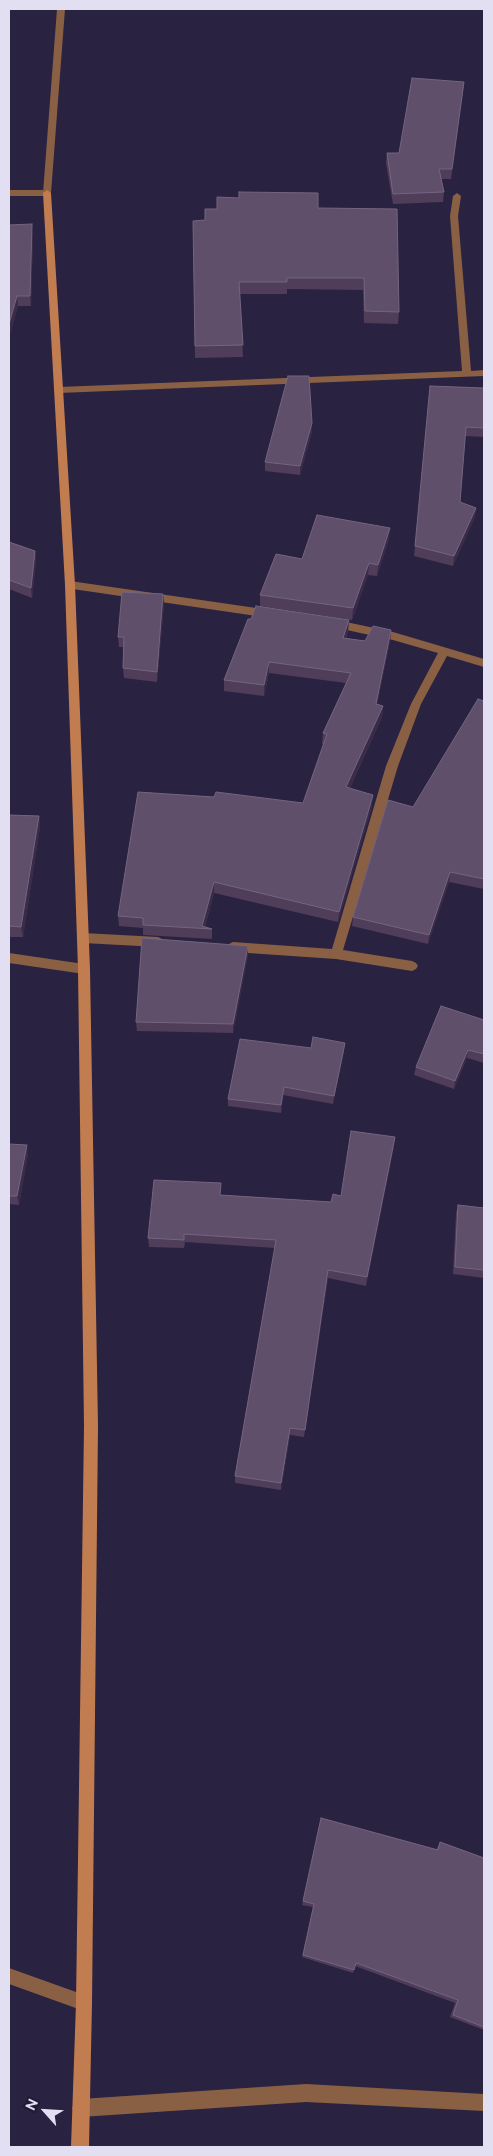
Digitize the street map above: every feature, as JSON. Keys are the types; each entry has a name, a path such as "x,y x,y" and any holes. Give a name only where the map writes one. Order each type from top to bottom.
{"street":[{"path":"61,9 47,193 70,585 83,938 91,1426 84,2003 80,2147"},
{"path":"9,193 47,193"},
{"path":"457,196 454,216 467,373"},
{"path":"59,390 484,373"},
{"path":"70,585 284,616"},
{"path":"322,621 350,625 445,650 484,663"},
{"path":"336,954 392,766 416,704 445,650"},
{"path":"83,938 171,943"},
{"path":"220,946 336,954 412,966"},
{"path":"9,958 84,969"},
{"path":"9,1976 84,2003"},
{"path":"81,2108 306,2093 484,2103"}],"building":[{"path":"412,78 464,82 452,169 439,169 444,192 393,194 387,153 399,153"},
{"path":"239,192 318,193 318,208 397,209 399,312 365,311 364,278 287,278 287,282 239,282 243,345 195,346 193,221 205,220 205,209 217,209 217,197 239,198"},
{"path":"32,224 30,296 17,296 9,324 9,225"},
{"path":"288,376 309,376 312,423 300,466 265,462"},
{"path":"430,386 484,388 484,428 466,427 460,502 476,508 454,556 415,546"},
{"path":"317,515 390,528 378,565 369,563 353,608 260,595 276,554 302,559"},
{"path":"9,542 35,551 31,588 9,580"},
{"path":"122,592 163,594 157,672 123,668 124,637 118,637"},
{"path":"256,606 349,620 343,638 365,641 373,626 391,630 376,704 383,706 346,787 373,795 339,912 214,882 202,926 212,929 143,925 143,918 118,916 138,792 214,797 216,792 303,803 327,734 323,733 351,673 269,662 264,685 224,680 248,619 251,619"},
{"path":"478,699 484,701 484,879 450,872 429,935 353,917 388,800 413,807"},
{"path":"9,815 39,816 21,927 9,926"},
{"path":"142,938 248,946 233,1024 136,1022"},
{"path":"441,1006 484,1020 484,1054 468,1050 455,1081 416,1067"},
{"path":"313,1037 345,1043 334,1096 284,1087 281,1105 228,1099 240,1039 311,1048"},
{"path":"351,1131 395,1137 367,1277 328,1270 305,1430 290,1428 281,1483 235,1476 276,1240 184,1234 184,1240 148,1238 154,1180 221,1183 220,1195 331,1202 333,1194 341,1196"},
{"path":"9,1144 27,1145 17,1196 9,1196"},
{"path":"458,1205 484,1208 484,1270 455,1267"},
{"path":"321,1818 438,1850 440,1842 484,1858 484,2027 453,2015 458,2000 356,1963 354,1970 303,1955 314,1904 303,1901"}]}
